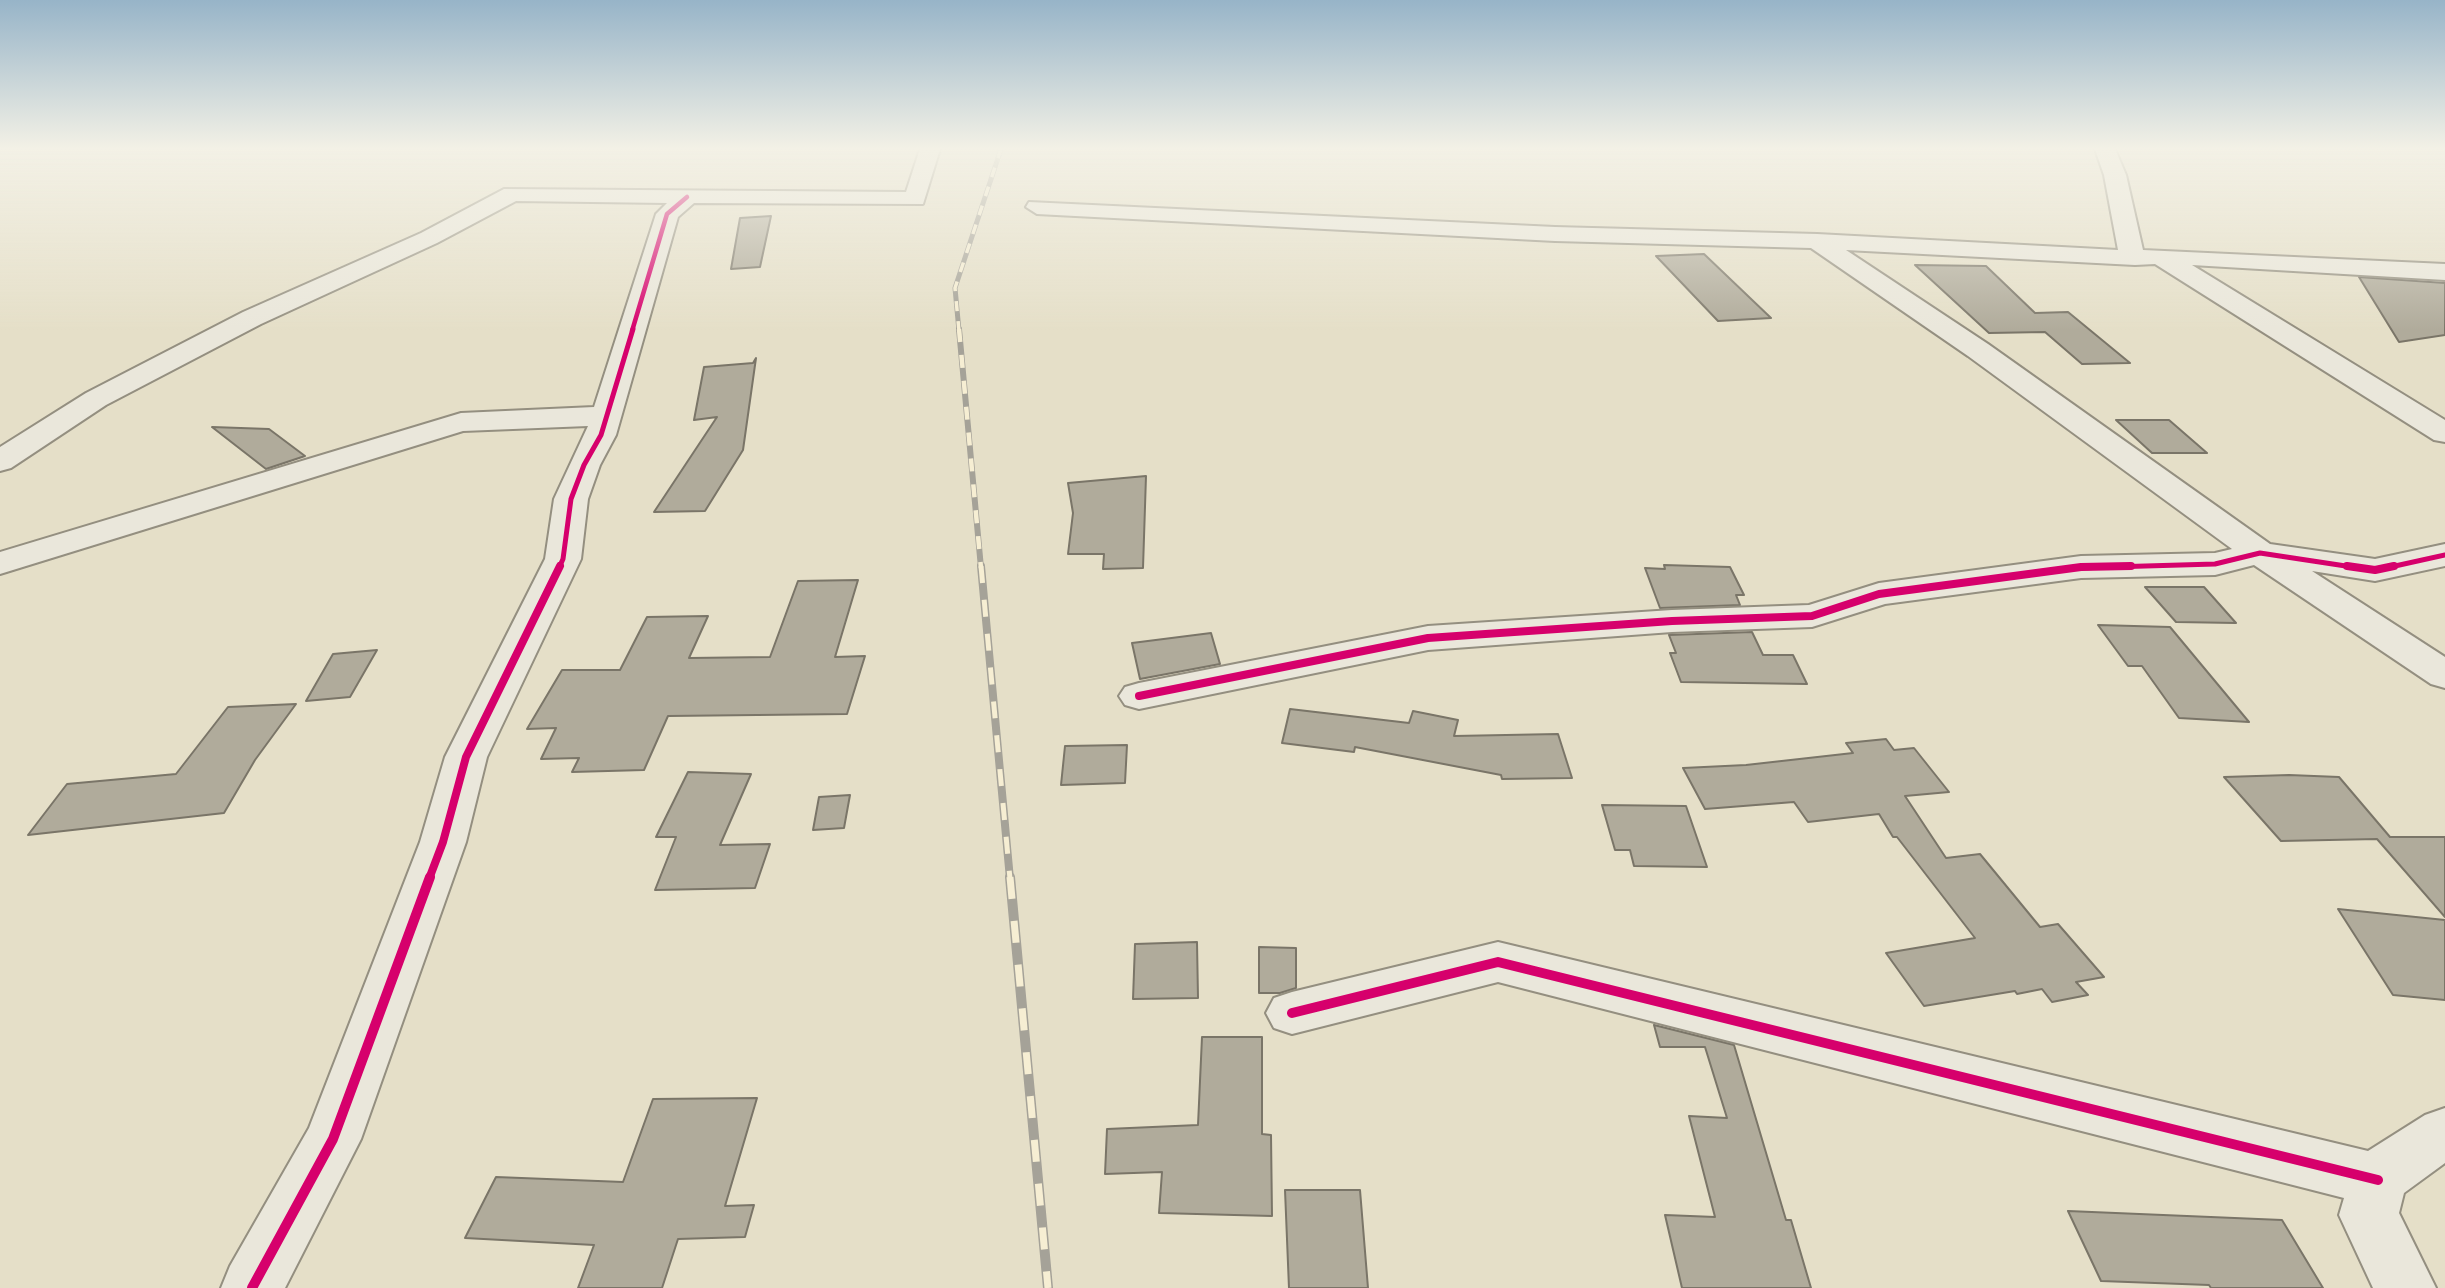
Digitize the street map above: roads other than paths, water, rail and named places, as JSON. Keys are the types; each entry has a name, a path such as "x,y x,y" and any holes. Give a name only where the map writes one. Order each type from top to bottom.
{"street":[{"path":"0,461 96,399 252,318 429,238 484,209"},
{"path":"253,1288 333,1139 443,842 466,757 563,559 571,499 607,416 667,214 673,209"},
{"path":"1077,209 1555,234 1817,241 2445,272"},
{"path":"2122,209 2131,253 2147,257 2445,433"},
{"path":"1817,241 1978,350 2260,553 2445,675"},
{"path":"0,563 461,422 607,416"},
{"path":"1139,696 1428,638 1672,621 1812,616 1879,594 2081,567 2215,564 2260,553 2375,570 2445,555"},
{"path":"1292,1013 1498,962 2378,1180"},
{"path":"2405,1288 2369,1215 2378,1180 2393,1165 2445,1133"}],"railway":[{"path":"959,331 955,288 981,209"},
{"path":"959,329 981,568"},
{"path":"981,566 1010,879"},
{"path":"1010,877 1048,1288"}]}
